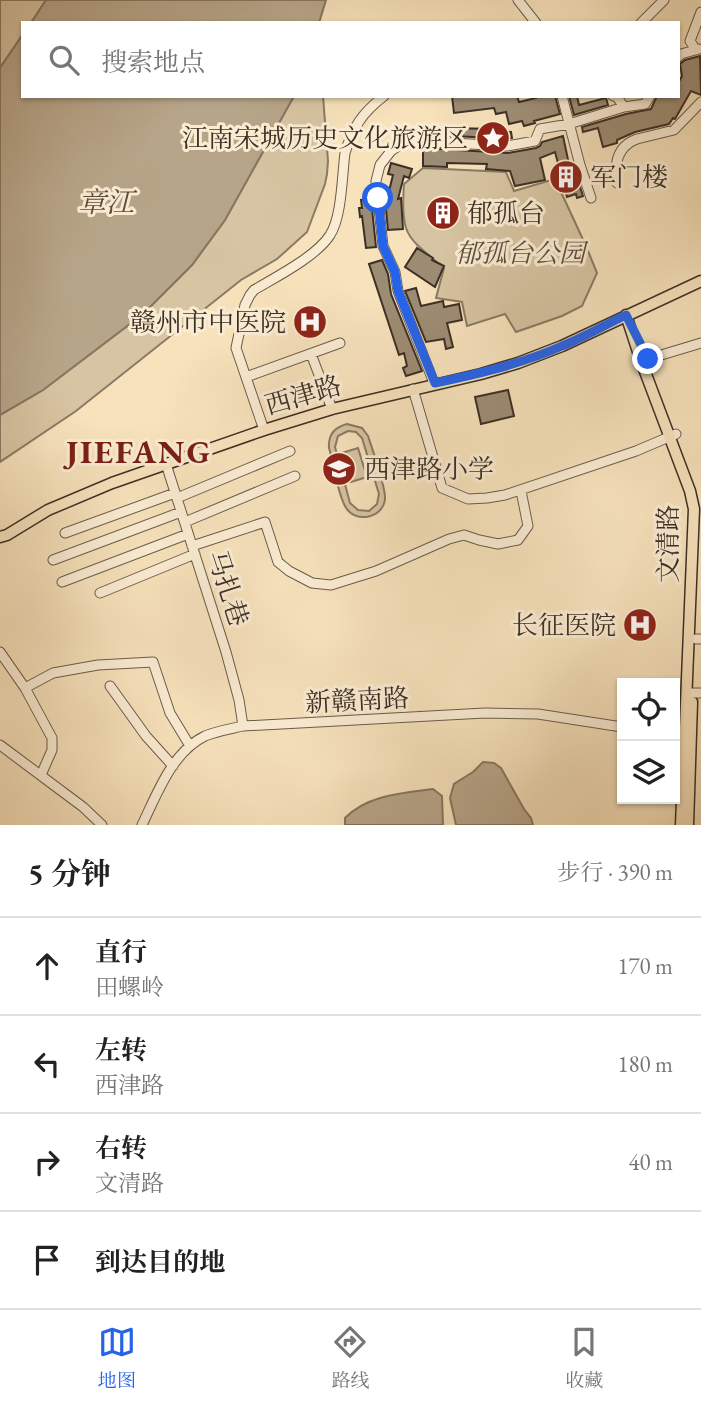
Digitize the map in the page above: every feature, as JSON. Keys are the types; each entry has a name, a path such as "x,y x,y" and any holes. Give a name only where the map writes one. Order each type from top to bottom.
{"main road":[{"name":"西津路","path":"0,537 48,510 112,484 264,430 332,409 518,363 562,346 701,281"},
{"name":"文清路","path":"626,315 648,359 693,500 699,536 697,693 684,735 688,825"},
{"name":"文清路","path":"626,315 641,361 699,497 701,510"},
{"name":"文清路","path":"681,825 684,735 699,536"}],"street":[{"path":"518,0 534,21"},
{"path":"643,21 664,0"},
{"path":"699,49 690,41 701,12"},
{"path":"680,55 699,49"},
{"path":"264,430 236,348 247,299 254,290 312,254 331,235 336,220 348,144 356,124 382,98"},
{"path":"562,98 591,198"},
{"path":"618,98 624,107"},
{"path":"435,383 383,246 376,181 380,164 391,150 401,144 415,141 507,146 535,141 540,129 645,104 649,98"},
{"path":"617,183 615,167 622,149 631,141 674,130 701,102"},
{"path":"246,377 340,343"},
{"path":"648,359 701,343"},
{"path":"311,354 332,409"},
{"path":"413,389 442,488 468,499 521,491 636,451 673,435"},
{"path":"65,533 176,495 290,451"},
{"name":"马扎巷","path":"166,464 226,652 243,726"},
{"path":"185,522 295,476"},
{"path":"100,593 194,550 265,522 278,562 312,583 331,585 376,571 464,535 498,544 518,540 528,526 521,491"},
{"path":"53,561 181,512"},
{"path":"62,582 188,534"},
{"path":"0,652 25,688 52,738 52,750 41,775"},
{"path":"25,688 53,673 98,665 153,662 170,713 190,746"},
{"path":"110,686 146,736 173,766"},
{"name":"新赣南路","path":"142,825 173,766 190,746 206,736 243,726 485,713 538,714 617,726"},
{"path":"0,746 83,807 102,825"}],"green space":[{"path":"0,0 46,0 32,21 21,21 21,37 0,68"},
{"path":"293,98 323,98 327,174 307,232 277,259 241,280 76,411 0,462 0,415 43,390 143,314 192,265 225,220"},
{"name":"郁孤台公园","path":"423,168 506,172 514,191 555,179 597,273 582,306 516,332 505,314 467,326 462,302 436,298 444,268 417,245 406,228 403,212 404,184"},
{"path":"343,425 362,428 368,436 381,477 385,494 383,506 368,517 349,512 338,486 329,443 333,432","holes":["348,431 356,432 362,438 379,494 377,504 369,511 358,510 350,503 335,447 338,436"]},
{"path":"358,448 367,477 351,482 342,453"}],"water":[{"path":"46,0 326,0 320,21 32,21"},
{"name":"章江","path":"21,37 21,98 293,98 225,220 192,265 143,314 43,390 0,415 0,68"},
{"path":"483,762 494,763 501,768 533,825 456,825 450,798 454,784"},
{"path":"433,789 442,796 443,825 345,825 345,818 364,804 398,794"}],"building":[{"path":"700,56 701,95 691,91 675,119 669,124 635,132 617,140 617,143 603,147 598,128 583,132 582,127 651,109 656,98 680,98 680,64"},
{"path":"452,98 518,98 519,102 536,98 556,98 560,114 524,126 522,121 509,124 506,112 496,114 494,108 454,113"},
{"path":"570,98 577,98 579,105 606,98 608,105 574,115"},
{"path":"422,127 497,129 511,132 512,138 421,134"},
{"path":"563,136 574,188 580,187 583,196 577,198 576,194 567,197 555,152 540,158 545,180 515,186 510,171 486,169 487,164 447,163 447,167 423,166 423,148 508,153 536,148 542,142"},
{"path":"391,163 412,169 409,178 404,176 398,199 401,198 403,229 388,230 385,199 393,175 388,174"},
{"path":"371,199 376,247 366,248 359,208 362,208 361,200"},
{"name":"郁孤台","path":"443,199 457,213 443,226 429,213"},
{"path":"417,248 444,266 435,287 405,267"},
{"path":"382,260 388,274 391,294 422,371 406,376 403,368 407,366 404,353 399,355 369,264"},
{"path":"416,288 421,306 443,301 444,307 459,304 462,320 447,323 453,347 446,349 444,339 426,342 405,291"},
{"path":"508,390 514,416 481,424 475,397"}],"place":[{"name":"江南宋城历史文化旅游区","path":"493,138"},
{"name":"军门楼","path":"566,177"},
{"name":"郁孤台","path":"443,213"},
{"name":"赣州市中医院","path":"310,322"},
{"name":"西津路小学","path":"339,469"},
{"name":"长征医院","path":"640,625"}],"district":[{"name":"JIEFANG","path":"139,451"}],"route":[{"path":"378,198 383,246 435,383 518,363 562,346 626,315 648,359"}]}
